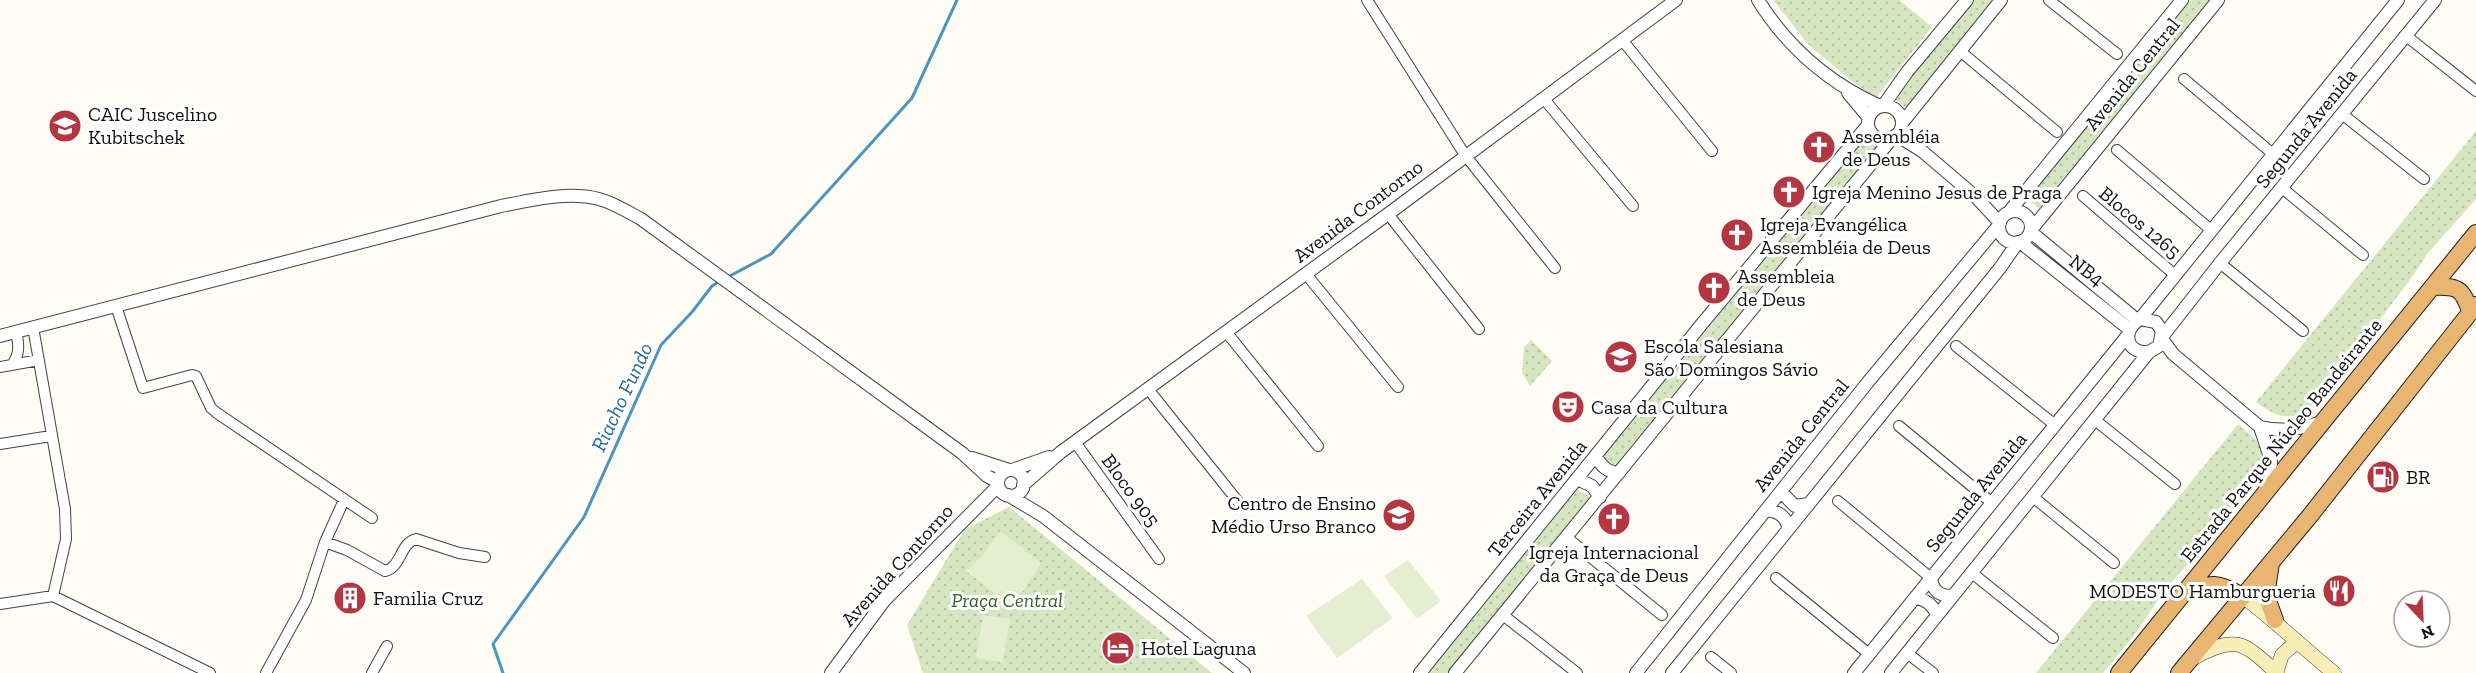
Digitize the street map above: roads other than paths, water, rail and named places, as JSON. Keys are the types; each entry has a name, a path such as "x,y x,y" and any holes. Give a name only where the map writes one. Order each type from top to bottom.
{"highway":[{"name":"Estrada Parque Núcleo Bandeirante","path":"2119,673 2476,233"},
{"path":"2184,667 2309,517 2473,308 2458,289 2432,287"},
{"path":"2271,561 2266,595 2275,620"},
{"path":"2184,592 2209,584 2218,584 2242,596"}],"main road":[{"path":"2242,596 2275,620 2299,645 2334,673"},
{"path":"2184,667 2217,645 2228,643 2242,645 2252,651 2276,673 2282,655 2294,644 2299,645"}],"street":[{"path":"1367,0 1465,155 1555,268"},
{"name":"Avenida Contorno","path":"1023,486 1061,452 1227,333 1676,0"},
{"path":"1758,0 1772,22 1799,52 1844,87 1882,106 1894,108 1901,118 1898,130 1882,139 1877,138 1844,87"},
{"path":"1868,121 1873,110 1882,106 1967,0"},
{"path":"1455,673 1898,130 2001,0"},
{"path":"2049,0 2117,54"},
{"name":"Avenida Central","path":"1636,673 1868,382 2182,0"},
{"name":"Avenida Central","path":"2031,231 2218,0"},
{"name":"Segunda Avenida","path":"1854,673 2398,0"},
{"name":"Segunda Avenida","path":"2162,338 2220,263 2435,0"},
{"path":"2405,35 2476,91"},
{"path":"1623,41 1712,152"},
{"path":"1960,51 2057,132"},
{"path":"2184,79 2272,154"},
{"path":"1544,99 1633,206"},
{"path":"2342,114 2424,180"},
{"name":"Terceira Avenida","path":"1419,673 1868,121"},
{"path":"1898,130 2004,218"},
{"path":"2117,150 2211,230"},
{"path":"2282,188 2363,255"},
{"path":"0,336 501,206 543,198 574,196 599,199 641,219 962,453 1002,489 1043,516 1244,673"},
{"name":"Blocos 1265","path":"2083,196 2175,275"},
{"path":"1672,673 2019,242 2031,231 2030,220 2023,213 2004,218"},
{"path":"1388,214 1479,329"},
{"path":"2004,218 2000,232 2006,240 2019,242"},
{"name":"NB4","path":"2031,231 2133,326"},
{"name":"NB4","path":"2019,242 2133,326"},
{"path":"2220,263 2303,331"},
{"path":"1306,274 1398,387"},
{"path":"116,306 143,388 192,375 196,376 211,408 217,413 372,519"},
{"path":"2173,354 2137,351 2129,342 2133,326 2156,322 2162,338 2173,354 2260,427 2278,431 2305,428 2322,423"},
{"path":"33,327 65,509 66,539 53,596"},
{"path":"12,365 19,344 16,332"},
{"path":"1227,333 1318,446"},
{"path":"1891,673 2162,338"},
{"path":"1956,346 2055,425"},
{"path":"0,367 39,360"},
{"path":"1148,389 1240,504"},
{"path":"2095,420 2175,484"},
{"path":"1899,426 1991,502"},
{"path":"2260,427 2271,460 2270,487"},
{"path":"0,444 51,436"},
{"name":"Bloco 905","path":"1075,442 1159,559"},
{"name":"Avenida Contorno","path":"1011,470 1034,464 1061,452"},
{"path":"962,453 1021,475 1023,486 1043,516"},
{"path":"1596,456 1604,468 1619,473"},
{"path":"1002,489 1000,475 1011,470"},
{"path":"1577,479 1592,486 1600,496"},
{"path":"1002,489 1016,494 1023,486"},
{"name":"Avenida Contorno","path":"831,673 884,601 970,513 1002,489"},
{"path":"1781,492 1795,506 1809,504"},
{"path":"2033,496 2114,562"},
{"path":"266,673 306,600 325,542 344,500"},
{"path":"1838,501 1931,578 1933,589 1937,593 1942,596 1953,596"},
{"path":"1766,510 1781,514 1788,524 1788,530"},
{"path":"1566,537 1662,615"},
{"path":"325,542 347,550 385,572 393,568 407,545 411,540 416,539 459,553 485,557"},
{"path":"1972,573 2053,638"},
{"path":"1776,578 1869,654"},
{"path":"0,604 53,596 210,673"},
{"path":"1915,598 1925,600 1935,609 1937,616"},
{"path":"1503,615 1577,673"},
{"path":"372,673 387,646"},
{"path":"1907,653 1933,673"},
{"path":"1711,657 1731,673"}],"waterway":[{"name":"Riacho Fundo","path":"726,278 771,254 912,98 957,0"},
{"name":"Riacho Fundo","path":"503,673 493,644 584,517 661,345 692,312 712,286 720,281"}],"place":[{"name":"CAIC Juscelino Kubitschek","path":"65,126"},
{"name":"Assembléia de Deus","path":"1819,147"},
{"name":"Igreja Menino Jesus de Praga","path":"1789,192"},
{"name":"Igreja Evangélica Assembléia de Deus","path":"1737,235"},
{"name":"Assembleia de Deus","path":"1714,288"},
{"name":"Escola Salesiana São Domingos Sávio","path":"1621,357"},
{"name":"Casa da Cultura","path":"1568,407"},
{"name":"BR","path":"2383,477"},
{"name":"Centro de Ensino Médio Urso Branco","path":"1399,515"},
{"name":"Igreja Internacional da Graça de Deus","path":"1614,519"},
{"name":"MODESTO Hamburgueria","path":"2339,591"},
{"name":"Familia Cruz","path":"350,598"},
{"name":"Hotel Laguna","path":"1118,648"}],"park label":[{"name":"Praça Central","path":"1007,600"}]}
